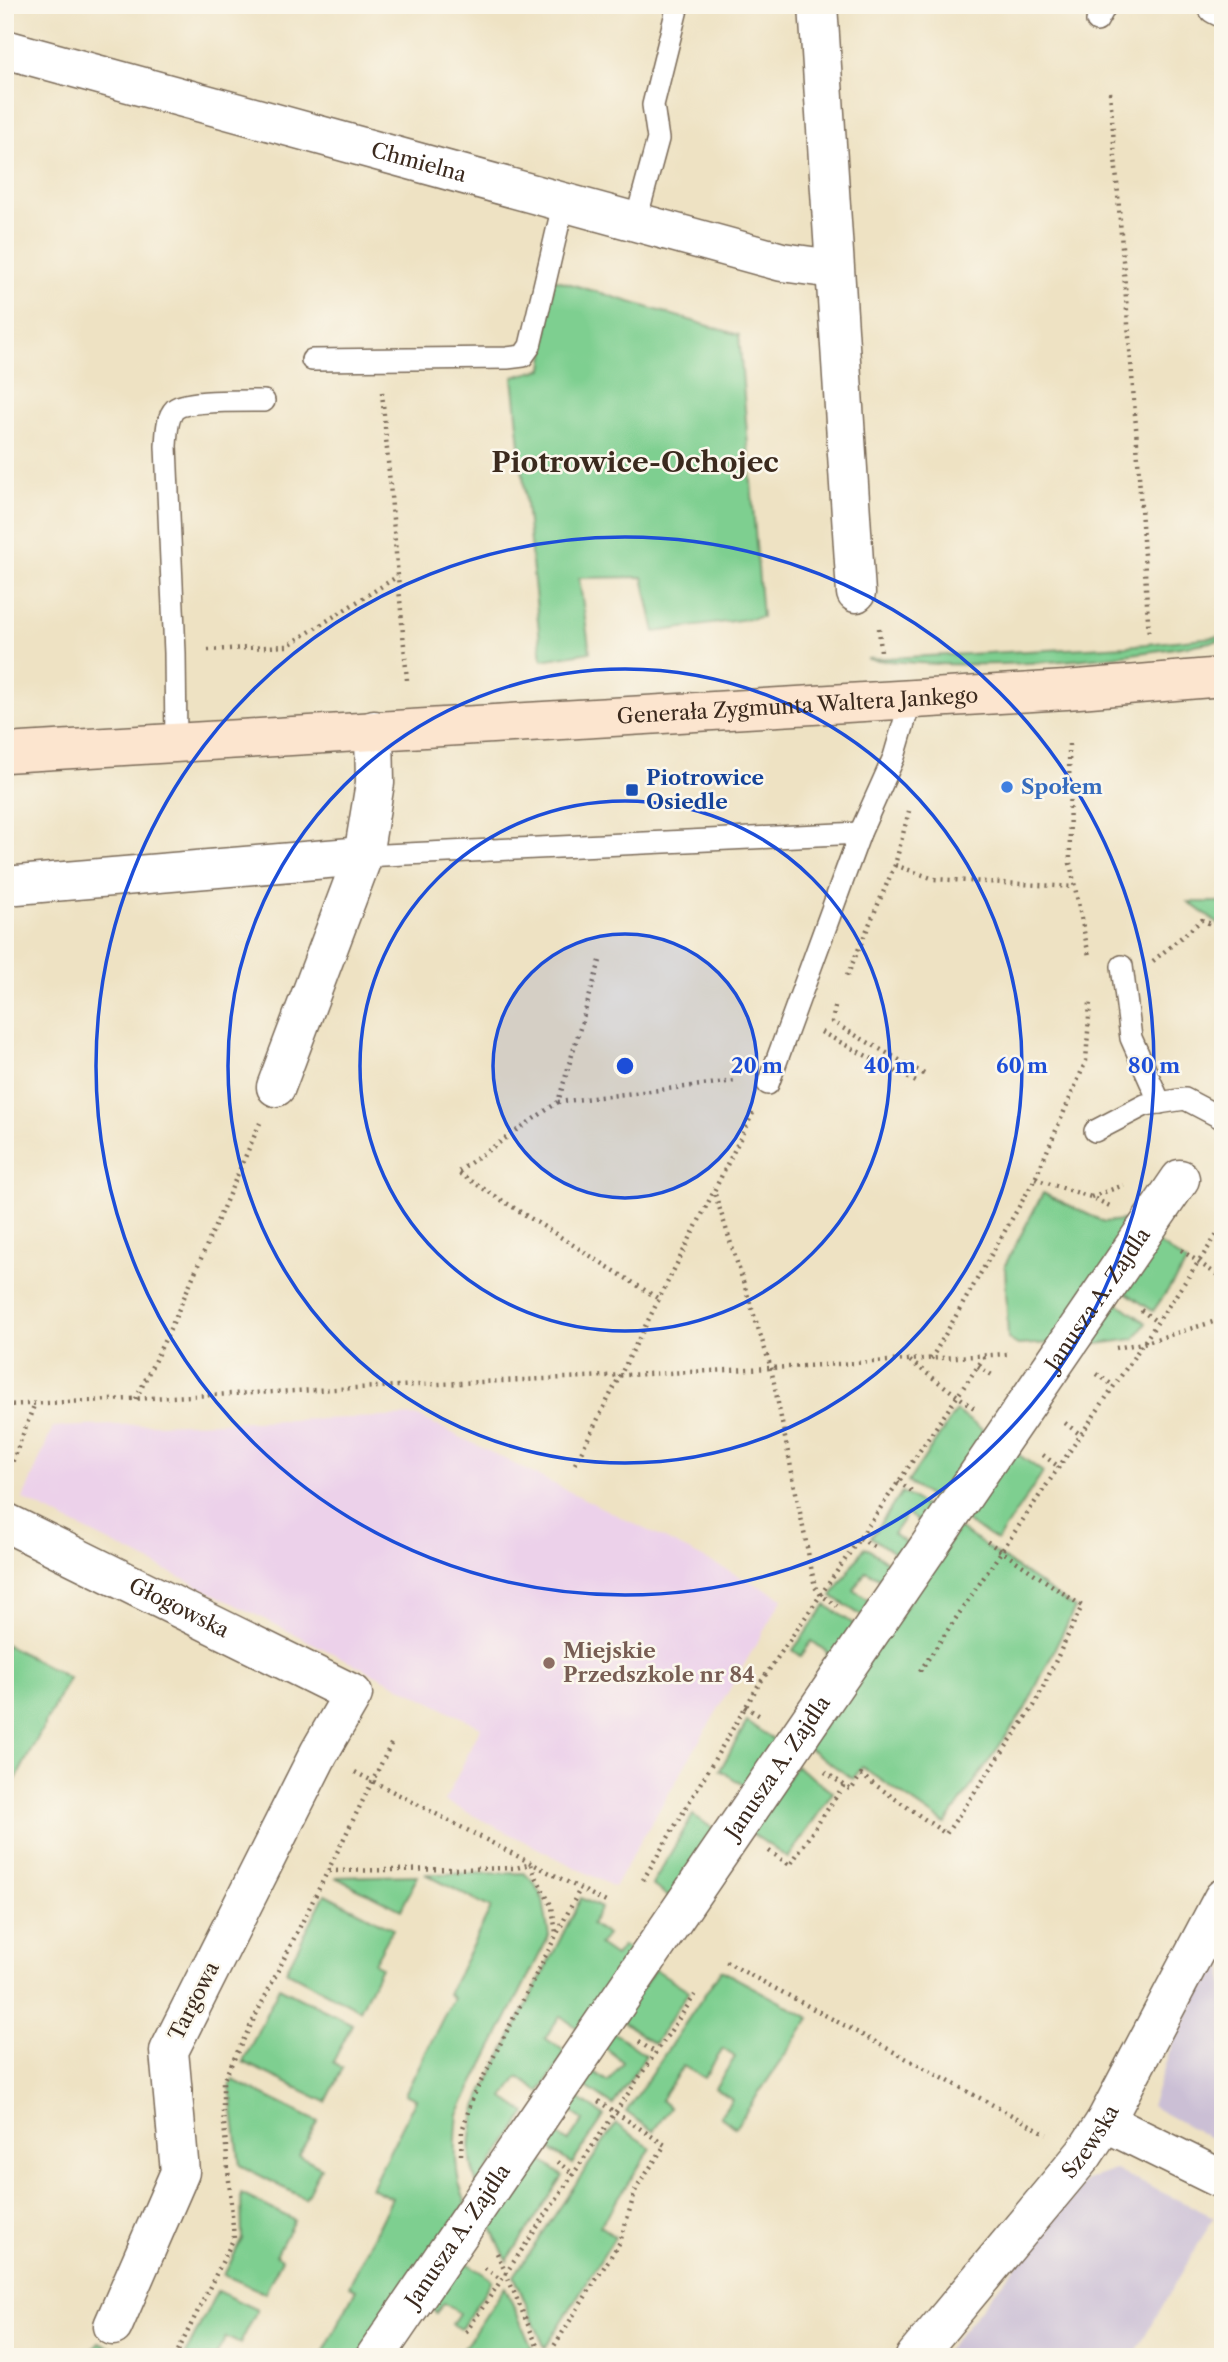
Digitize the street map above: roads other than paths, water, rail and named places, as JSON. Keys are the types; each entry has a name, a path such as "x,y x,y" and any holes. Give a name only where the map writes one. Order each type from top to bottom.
{"street":[{"path":"818,5 833,270 856,593"},
{"path":"1217,5 1223,8"},
{"name":"Chmielna","path":"5,49 782,262 833,270"},
{"name":"Generała Zygmunta Waltera Jankego","path":"5,753 1129,686 1223,677"},
{"path":"276,1087 363,856 375,783 374,730"},
{"path":"5,886 363,856"},
{"name":"Janusza A. Zajdla","path":"375,2357 1180,1179"},
{"name":"Głogowska","path":"5,1522 353,1694"},
{"name":"Targowa","path":"113,2326 180,2172 169,2052 319,1753 353,1694"},
{"name":"Szewska","path":"915,2357 1084,2154 1105,2122 1223,1898"},
{"path":"1105,2122 1223,2180"}],"lane":[{"path":"636,220 658,139 653,105 678,5"},
{"path":"312,360 523,356 530,346 564,201"},
{"path":"176,743 166,446 168,423 175,409 188,404 264,401"},
{"path":"769,1080 860,833 894,757 911,699"},
{"path":"363,856 860,833"},
{"path":"1122,966 1130,1038 1160,1103"},
{"path":"1095,1131 1145,1105 1185,1099 1223,1119"}],"place":[{"name":"Społem","path":"1007,787"},
{"name":"Piotrowice Osiedle","path":"632,790"},
{"name":"Miejskie Przedszkole nr 84","path":"549,1663"}],"district":[{"name":"Piotrowice-Ochojec","path":"635,462"}]}
